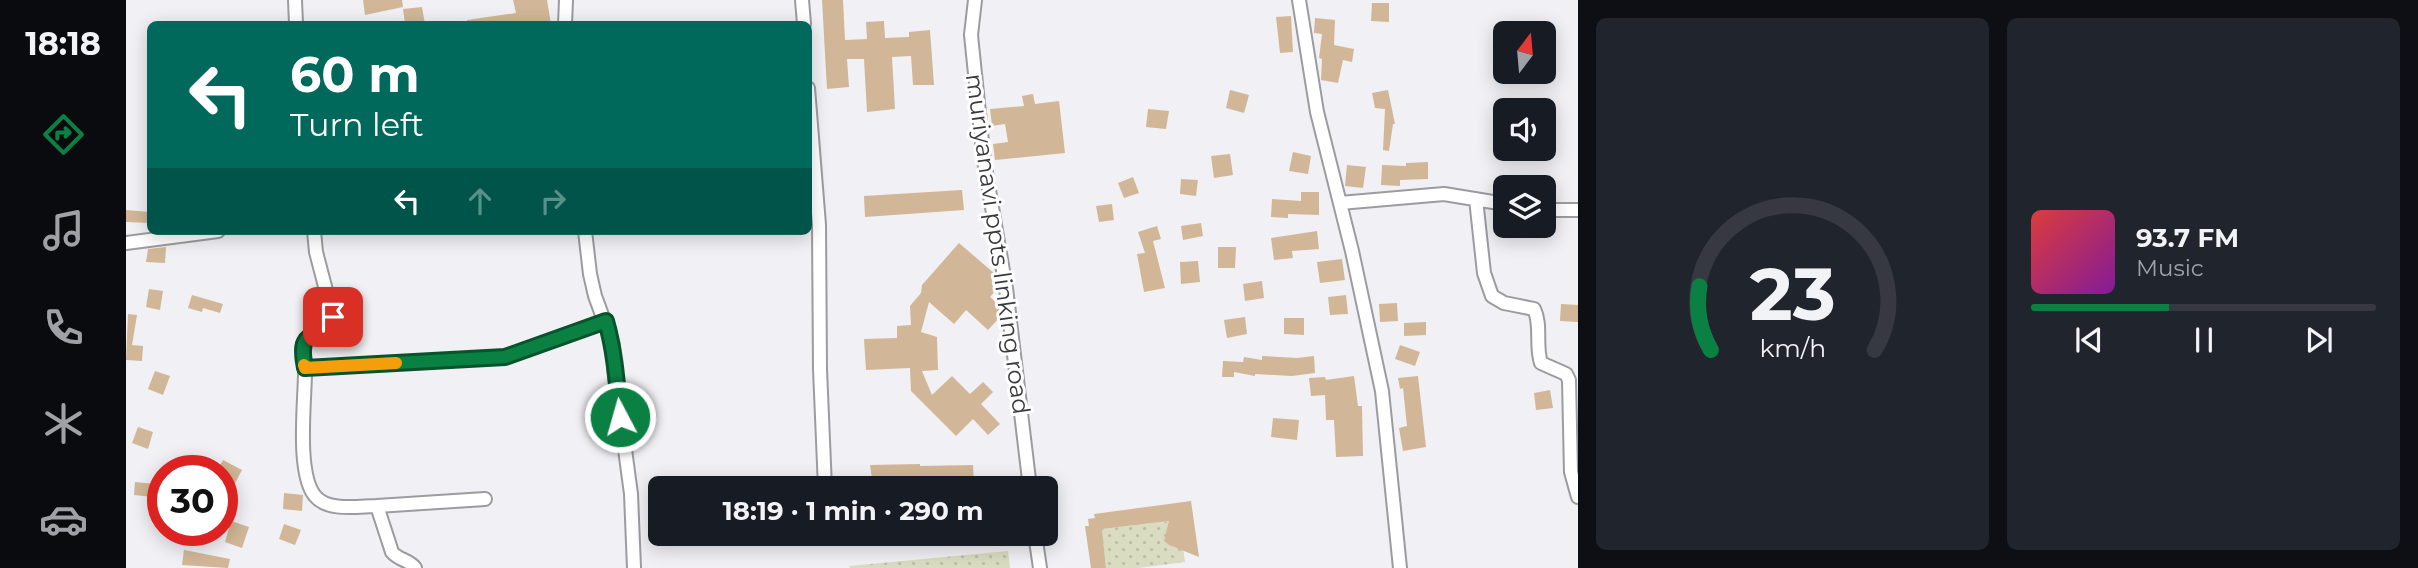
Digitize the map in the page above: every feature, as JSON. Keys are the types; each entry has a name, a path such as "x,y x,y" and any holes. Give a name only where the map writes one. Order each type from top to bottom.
{"street":[{"path":"295,0 296,21"},
{"path":"565,21 566,0"},
{"path":"802,0 804,21"},
{"name":"muriyanavi ppts linking road","path":"975,0 971,35 984,161 1006,288 1029,476"},
{"path":"1299,0 1317,112 1381,391 1400,568"},
{"path":"812,138 819,225 820,369 824,476"},
{"path":"1340,203 1444,194 1493,202"},
{"path":"1476,200 1484,273 1492,296 1504,303 1534,309 1537,315 1537,352 1541,363 1566,374 1569,380 1571,472 1578,496"},
{"path":"1556,210 1578,210"},
{"path":"126,243 187,235"},
{"path":"314,235 316,252 333,317 329,325 309,336 302,345 305,368 303,436 310,487 314,495 322,502 336,506 485,499"},
{"path":"585,235 595,296 613,345 631,494 634,568"},
{"path":"305,368 505,357 606,321"},
{"path":"377,506 392,552 396,558 412,564 415,568"},
{"path":"1037,546 1040,568"}],"green space":[{"path":"1178,520 1164,541 1175,548 1183,547 1185,562 1138,568 1106,568 1102,529"},
{"path":"1008,551 1010,568 849,566"}],"building":[{"path":"363,0 402,0 403,7 365,15"},
{"path":"513,0 547,0 550,21 467,21 467,20 516,13"},
{"path":"822,0 843,0 845,40 867,39 866,22 884,21 885,38 909,37 909,32 930,30 934,85 913,85 911,56 892,57 895,109 867,112 864,59 847,59 849,87 827,89"},
{"path":"1372,3 1389,3 1389,22 1371,21"},
{"path":"422,7 424,21 405,21 403,9"},
{"path":"1291,16 1293,52 1280,53 1276,17"},
{"path":"1315,18 1335,20 1334,45 1354,49 1352,62 1343,60 1338,83 1321,80 1322,59 1319,58 1322,34 1314,33"},
{"path":"1230,90 1249,95 1244,113 1226,108"},
{"path":"1388,90 1395,124 1389,151 1383,150 1385,109 1375,108 1372,93"},
{"path":"1033,94 1035,104 1059,101 1065,153 995,160 993,144 1008,142 1005,124 992,126 990,109 1024,106 1022,96"},
{"path":"1148,109 1169,111 1166,129 1146,127"},
{"path":"1293,152 1311,156 1308,174 1289,171"},
{"path":"1230,154 1233,175 1214,178 1211,156"},
{"path":"1428,162 1428,179 1400,180 1400,186 1381,185 1382,165 1406,166 1406,163"},
{"path":"1347,165 1366,167 1363,188 1345,186"},
{"path":"1133,177 1139,193 1124,198 1118,183"},
{"path":"1181,179 1198,180 1196,196 1180,194"},
{"path":"962,190 964,210 865,217 864,196"},
{"path":"1301,192 1319,192 1319,215 1288,214 1288,218 1271,217 1272,199 1301,201"},
{"path":"1112,204 1114,220 1099,222 1096,206"},
{"path":"126,210 147,212 147,223 126,222"},
{"path":"1201,223 1203,236 1183,240 1181,226"},
{"path":"1157,226 1161,239 1153,241 1165,288 1144,292 1137,254 1145,253 1138,232"},
{"path":"1317,231 1319,249 1292,251 1293,258 1274,260 1271,238"},
{"path":"959,243 995,274 997,289 990,297 999,305 1001,316 988,330 966,310 954,324 929,302 921,332 937,337 938,370 922,371 932,395 952,376 970,394 983,382 993,392 981,404 1000,424 988,435 973,419 956,436 911,391 910,368 866,370 864,339 897,338 897,326 911,325 910,306 921,293 922,285"},
{"path":"166,247 165,263 146,262 148,249"},
{"path":"1218,247 1236,247 1235,268 1218,268"},
{"path":"1342,259 1345,280 1320,283 1317,262"},
{"path":"1198,261 1200,282 1181,284 1180,262"},
{"path":"1262,281 1264,298 1245,301 1243,284"},
{"path":"149,289 163,291 160,310 146,307"},
{"path":"192,295 223,304 220,313 203,308 202,312 188,308"},
{"path":"1346,295 1348,314 1330,315 1328,297"},
{"path":"1397,303 1398,321 1380,322 1379,304"},
{"path":"1561,304 1578,305 1578,322 1560,321"},
{"path":"128,314 137,315 132,345 143,346 142,361 126,360"},
{"path":"1245,317 1247,334 1227,338 1224,320"},
{"path":"1284,318 1304,318 1304,335 1284,334"},
{"path":"1426,322 1426,335 1404,336 1404,323"},
{"path":"1400,345 1420,352 1415,366 1395,359"},
{"path":"1262,356 1314,356 1315,373 1255,376 1234,372 1234,377 1222,377 1223,361 1243,362 1244,357 1262,360"},
{"path":"155,371 170,376 163,395 148,389"},
{"path":"1354,376 1358,406 1362,406 1363,456 1336,457 1334,420 1326,420 1325,395 1311,396 1309,378 1325,377 1326,380"},
{"path":"1418,376 1426,447 1403,451 1399,428 1407,426 1403,388 1400,389 1398,378"},
{"path":"1550,390 1553,408 1536,410 1534,393"},
{"path":"1273,418 1299,420 1297,440 1271,437"},
{"path":"138,427 153,432 148,449 132,443"},
{"path":"870,465 973,465 974,476 872,476"},
{"path":"135,482 147,483 147,496 134,495"},
{"path":"284,493 303,495 302,511 283,509"},
{"path":"1191,501 1199,557 1164,541 1169,521 1102,529 1106,568 1091,568 1085,526 1089,526 1088,519 1095,518 1094,514"},
{"path":"238,523 249,527 242,548 236,546"},
{"path":"284,524 301,530 295,545 279,539"},
{"path":"184,550 230,559 228,568 182,565"}],"slow traffic":[{"path":"304,365 305,368 396,363"}],"route":[{"path":"333,317 329,325 309,336 302,345 305,368 505,357 606,321 613,345 620,417"}]}
